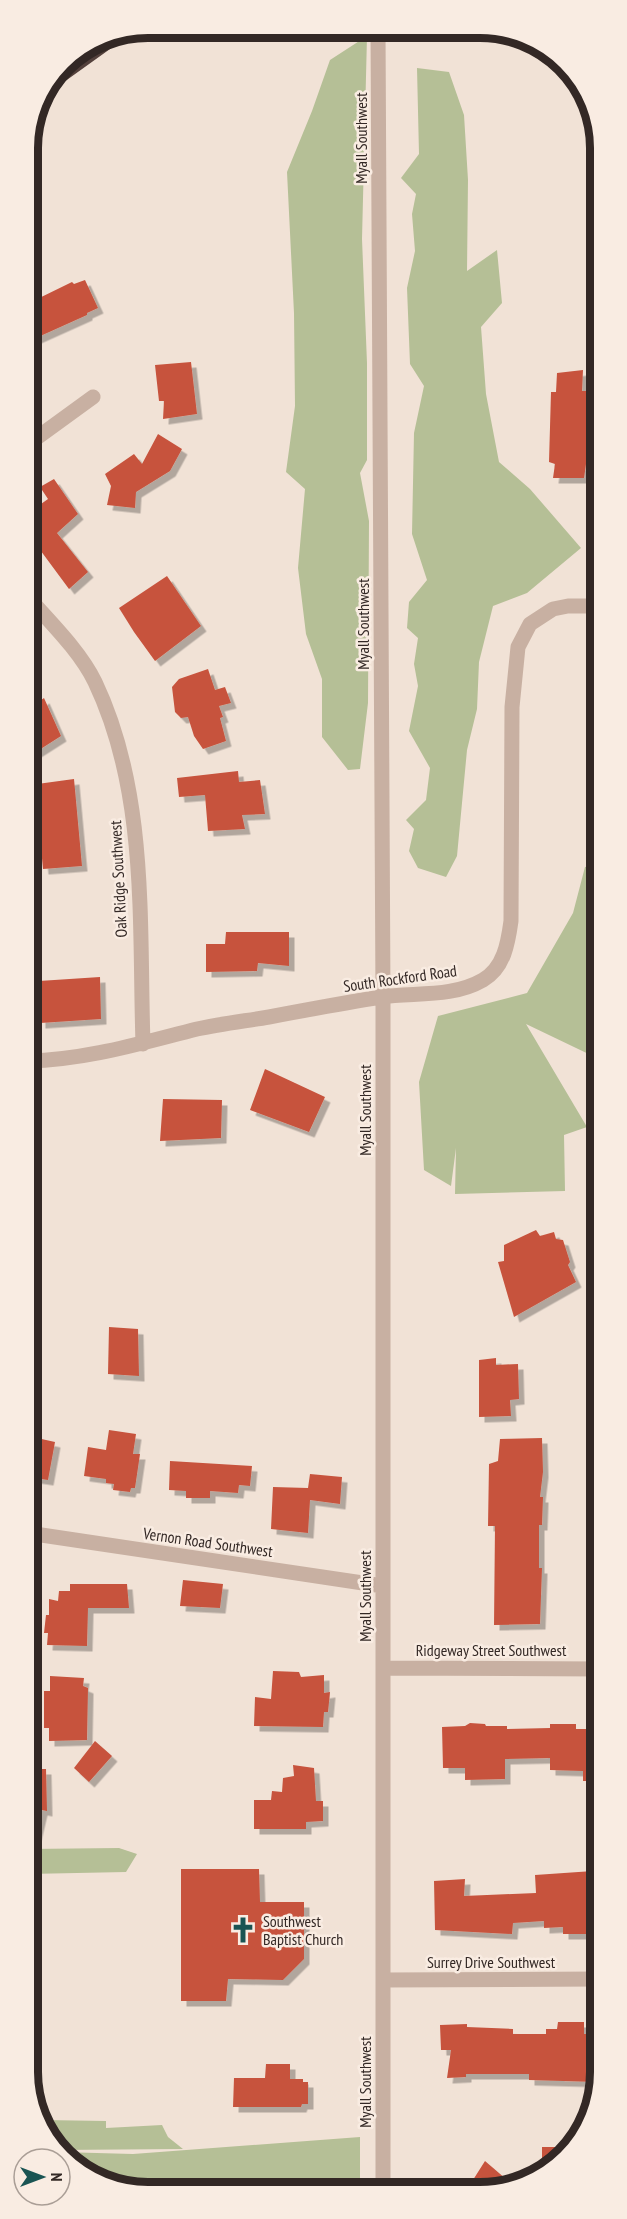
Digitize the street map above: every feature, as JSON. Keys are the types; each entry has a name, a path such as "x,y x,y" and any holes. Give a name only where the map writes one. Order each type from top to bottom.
{"street":[{"name":"Myall Southwest","path":"378,38 383,997 383,2182"},
{"path":"38,437 93,397"},
{"name":"South Rockford Road","path":"38,1061 58,1061 143,1044 199,1029 383,997 435,993 472,986 486,979 502,958 511,921 513,707 518,647 530,624 553,609 590,606"},
{"name":"Oak Ridge Southwest","path":"38,609 70,646 94,680 122,754 136,834 143,1044"},
{"name":"Vernon Road Southwest","path":"38,1534 383,1586"},
{"name":"Ridgeway Street Southwest","path":"383,1668 589,1668"},
{"name":"Surrey Drive Southwest","path":"383,1980 589,1979"}],"green space":[{"path":"367,38 362,239 367,363 367,460 360,473 369,521 368,703 360,769 348,770 322,737 322,679 306,634 298,568 305,489 286,472 295,406 294,313 287,172 330,60"},
{"path":"417,68 449,72 464,115 468,180 467,271 497,250 502,303 481,327 486,394 499,462 530,489 581,548 527,593 493,606 479,662 477,709 467,750 457,856 446,877 418,868 409,851 414,829 406,820 426,800 430,768 409,731 418,686 414,664 418,638 407,628 409,602 427,580 412,534 414,433 424,386 410,364 407,288 415,251 412,214 416,194 401,178 419,154"},
{"path":"590,866 590,1054 526,1024 587,1127 564,1135 565,1191 455,1194 456,1148 451,1186 424,1170 419,1082 438,1016 527,993 573,913 585,867"},
{"path":"119,1848 137,1854 126,1872 38,1874 38,1849"},
{"path":"49,2120 106,2121 106,2128 162,2125 168,2137 183,2149 72,2150 72,2147 65,2144"},
{"path":"360,2137 360,2182 133,2181 93,2167 73,2152 133,2154"}],"building":[{"path":"85,280 98,308 38,337 38,299 72,282 74,284"},
{"path":"191,362 197,414 163,419 164,401 159,401 155,365"},
{"path":"583,370 582,391 588,391 588,423 590,423 590,464 586,464 584,478 553,478 555,464 549,462 551,392 556,392 557,373"},
{"path":"158,434 182,449 170,471 136,492 135,508 107,505 111,486 105,474 134,454 142,464"},
{"path":"54,479 78,514 57,533 88,572 69,589 38,547 38,506 48,499 40,487"},
{"path":"167,576 201,626 155,661 119,608"},
{"path":"208,669 215,690 225,687 231,703 219,706 226,741 203,749 194,736 188,717 181,718 175,712 172,687 179,679"},
{"path":"44,698 61,736 38,751 38,702"},
{"path":"238,771 239,782 260,780 265,814 242,815 245,829 208,831 205,795 179,797 177,778"},
{"path":"74,779 82,866 43,869 38,821 38,784"},
{"path":"226,932 289,932 289,966 258,963 257,971 206,972 206,944 225,944"},
{"path":"100,977 101,1019 40,1023 39,981"},
{"path":"265,1069 325,1097 309,1132 250,1110"},
{"path":"163,1099 222,1100 221,1138 160,1141"},
{"path":"536,1230 540,1236 554,1232 556,1239 563,1240 570,1262 568,1265 576,1282 514,1317 498,1262 504,1261 504,1245"},
{"path":"109,1327 138,1329 139,1376 108,1374"},
{"path":"496,1358 496,1365 518,1364 519,1399 510,1400 511,1416 479,1417 479,1360"},
{"path":"109,1430 136,1434 133,1454 140,1454 135,1488 131,1488 130,1492 113,1490 114,1484 106,1483 106,1479 84,1476 88,1447 106,1450"},
{"path":"38,1438 55,1442 48,1480 38,1478"},
{"path":"542,1438 543,1472 540,1497 543,1497 542,1525 539,1525 539,1568 542,1568 540,1624 494,1625 495,1526 488,1526 489,1464 498,1461 500,1439"},
{"path":"170,1461 252,1466 250,1486 239,1485 238,1493 210,1491 210,1498 186,1498 186,1491 169,1490"},
{"path":"310,1474 342,1477 340,1504 310,1500 308,1533 271,1529 273,1487 308,1488"},
{"path":"183,1580 223,1584 220,1608 180,1606"},
{"path":"70,1584 127,1584 129,1608 88,1608 87,1646 47,1645 48,1633 44,1633 46,1615 49,1615 49,1599 58,1601 59,1591 70,1591"},
{"path":"273,1671 299,1672 301,1677 324,1675 324,1693 330,1692 328,1712 324,1712 323,1727 254,1726 255,1697 271,1699"},
{"path":"50,1676 84,1678 83,1686 88,1688 87,1740 49,1741 49,1728 44,1728 44,1691 50,1691"},
{"path":"470,1723 485,1724 486,1726 507,1726 507,1729 550,1728 550,1724 576,1724 576,1729 589,1729 589,1781 583,1781 583,1771 550,1770 550,1758 505,1759 505,1779 465,1780 465,1768 443,1768 442,1727 465,1726"},
{"path":"95,1741 112,1756 89,1782 74,1768"},
{"path":"293,1765 314,1768 316,1801 323,1801 323,1821 306,1822 306,1829 254,1829 254,1800 271,1800 272,1791 282,1792 283,1778 294,1776"},
{"path":"38,1769 46,1769 47,1811 42,1810 38,1827"},
{"path":"181,1869 259,1869 260,1902 304,1902 304,1959 283,1980 228,1979 226,2001 181,2001"},
{"path":"589,1871 589,1911 586,1911 586,1934 563,1934 563,1927 544,1928 544,1921 513,1923 512,1934 435,1930 434,1881 465,1879 464,1896 536,1893 535,1875"},
{"path":"558,2022 584,2022 584,2034 589,2034 589,2082 529,2080 529,2074 466,2074 466,2077 447,2078 451,2050 441,2050 440,2025 467,2024 467,2027 513,2029 513,2034 546,2034 546,2029 557,2029"},
{"path":"266,2064 290,2064 290,2079 303,2079 303,2082 308,2082 308,2104 302,2104 301,2107 233,2107 234,2078 265,2078"},
{"path":"542,2147 559,2147 552,2154 542,2162"},
{"path":"485,2161 505,2178 494,2181 472,2182"}],"place":[{"name":"Southwest Baptist Church","path":"243,1930"}]}
